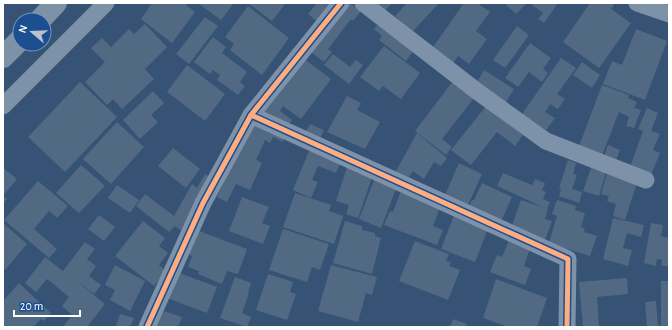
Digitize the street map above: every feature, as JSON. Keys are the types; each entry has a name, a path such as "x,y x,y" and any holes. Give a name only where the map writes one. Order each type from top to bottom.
{"highway":[{"path":"48,12 56,3"},
{"path":"3,58 12,48"}],"street":[{"path":"3,106 106,3"},
{"path":"147,327 203,203 251,115 341,3"},
{"path":"363,3 478,92 546,140 646,180"},
{"path":"637,3 669,14"},
{"path":"251,115 568,259 567,327"}],"building":[{"path":"152,3 186,3 185,4 195,12 172,43 141,19"},
{"path":"198,3 234,3 221,20"},
{"path":"248,3 286,3 272,21"},
{"path":"317,3 334,3 319,23 308,14"},
{"path":"344,3 350,3 361,11 353,21 351,19 328,49 332,52 324,62 308,50"},
{"path":"371,3 392,3 382,14"},
{"path":"407,3 439,3 412,32 395,16"},
{"path":"464,3 477,3 490,12 476,31 487,39 469,64 458,56 452,65 431,50"},
{"path":"504,3 527,3 516,14"},
{"path":"534,3 558,3 544,23 538,19 543,13 532,5"},
{"path":"590,3 611,3 614,5 611,9 631,23 599,68 563,42"},
{"path":"248,6 289,38 262,75 230,50 234,44 225,37"},
{"path":"205,17 218,26 189,64 176,54"},
{"path":"379,23 414,50 406,61 379,40 382,36 374,29"},
{"path":"145,24 167,47 145,69 154,79 122,109 113,99 107,105 85,82 105,62 91,48 102,38 111,47 129,29 134,34"},
{"path":"517,26 529,35 505,68 493,60"},
{"path":"636,29 667,41 645,100 603,84 612,61 622,65"},
{"path":"213,37 226,47 222,53 247,72 240,82 245,86 238,95 217,80 220,75 213,70 210,74 194,62"},
{"path":"530,43 551,58 543,69 548,73 542,82 529,72 518,87 505,78"},
{"path":"384,46 420,73 401,99 383,86 379,91 360,77"},
{"path":"333,54 350,67 356,60 363,65 349,84 324,65"},
{"path":"303,58 331,79 301,119 283,106 280,111 292,120 286,129 263,112"},
{"path":"561,58 576,68 557,94 565,99 558,109 550,104 545,112 555,118 546,130 522,114"},
{"path":"582,62 600,75 592,88 573,75"},
{"path":"187,65 225,94 205,121 167,92"},
{"path":"484,70 514,89 504,105 475,86"},
{"path":"453,81 474,98 442,139 452,147 446,155 415,131"},
{"path":"80,82 117,117 65,172 28,137"},
{"path":"602,85 629,95 628,98 637,102 634,108 641,110 634,128 626,126 629,117 619,112 601,158 578,149"},
{"path":"153,91 164,103 151,115 158,122 140,139 123,120"},
{"path":"347,96 361,103 357,110 380,122 365,149 327,132"},
{"path":"486,106 523,135 515,146 497,132 471,165 451,150"},
{"path":"647,108 658,113 651,131 660,134 653,150 660,153 651,175 630,167 643,131 638,129"},
{"path":"253,121 285,136 283,142 273,137 270,143 265,140 256,160 262,163 250,190 236,184 227,202 217,197"},
{"path":"117,122 144,147 111,184 83,159"},
{"path":"310,124 324,130 319,141 305,134"},
{"path":"417,133 447,158 441,166 434,162 424,179 413,171 407,180 396,171"},
{"path":"608,145 620,150 615,163 603,159"},
{"path":"311,146 342,159 336,173 318,166 312,180 318,182 311,198 293,190"},
{"path":"173,148 200,169 186,188 158,166"},
{"path":"568,160 576,163 573,174 577,175 572,189 582,192 579,203 559,196 561,189 559,188"},
{"path":"459,163 482,174 468,205 445,195"},
{"path":"348,164 374,172 358,218 346,214 349,205 336,201"},
{"path":"81,165 105,186 79,213 56,193"},
{"path":"3,168 17,179 3,196"},
{"path":"591,168 606,173 599,196 583,191"},
{"path":"503,173 532,185 535,179 545,183 542,190 546,192 543,199 550,202 547,209 497,186"},
{"path":"205,174 213,179 183,232 175,226 169,232 136,206 145,194 174,216 192,184 197,188"},
{"path":"607,174 637,183 625,220 613,216 616,204 607,201 609,196 601,194"},
{"path":"376,175 398,184 381,228 359,219"},
{"path":"38,181 68,206 57,218 49,211 34,229 57,249 49,258 4,220"},
{"path":"482,183 512,197 500,224 468,209"},
{"path":"117,185 139,200 130,213 108,198"},
{"path":"401,191 440,207 433,226 443,230 437,245 384,225 390,211 393,212"},
{"path":"295,193 331,205 329,211 343,216 334,244 283,227"},
{"path":"3,196 7,199 3,204"},
{"path":"242,197 269,207 262,223 270,226 263,244 229,231"},
{"path":"521,200 548,209 545,219 552,221 545,240 511,228"},
{"path":"557,200 576,206 575,210 585,213 581,227 585,229 584,232 597,236 590,256 549,243 557,216 552,214"},
{"path":"455,213 489,226 475,262 441,249"},
{"path":"99,215 115,227 104,241 88,229"},
{"path":"613,218 644,225 641,237 627,233 623,248 632,250 628,266 603,259"},
{"path":"143,221 165,238 159,246 168,253 159,265 166,271 154,286 115,256"},
{"path":"345,221 362,226 362,230 375,233 375,236 381,238 372,274 333,263"},
{"path":"3,223 27,244 5,270 3,268"},
{"path":"651,223 663,225 661,236 669,238 669,267 661,265 662,260 657,259 656,266 644,263"},
{"path":"194,229 247,249 238,274 227,271 222,284 198,274 199,271 188,267 192,256 185,253"},
{"path":"283,229 329,244 320,270 312,267 307,282 269,270"},
{"path":"510,238 531,246 524,266 531,269 525,285 490,272 497,255 502,257"},
{"path":"415,241 449,254 446,261 451,262 449,266 460,270 448,300 399,281"},
{"path":"85,242 95,249 87,259 96,266 89,276 101,285 94,294 74,279 105,304 87,327 63,327 72,315 62,306 69,297 47,279 36,292 25,283 45,257 63,271"},
{"path":"115,265 145,281 130,311 110,300 115,290 105,285"},
{"path":"331,265 377,277 372,295 366,293 358,322 318,311"},
{"path":"174,271 217,287 207,313 164,297"},
{"path":"268,274 293,282 290,292 296,294 287,320 256,310"},
{"path":"235,277 251,283 242,313 251,317 247,327 220,318"},
{"path":"627,278 628,294 597,297 599,327 583,327 579,282"},
{"path":"496,279 547,298 537,327 508,327 483,318"},
{"path":"661,281 669,281 669,327 661,327"},
{"path":"19,283 51,313 44,321 41,319 33,327 3,327 3,301"},
{"path":"656,301 658,327 647,327 645,302"},
{"path":"156,311 163,314 164,311 182,317 178,327 150,327"},
{"path":"120,314 134,318 130,327 116,326"},
{"path":"453,319 467,324 466,327 450,327"}],"cycle path":[{"path":"147,327 203,203 251,115 341,3"},
{"path":"251,115 568,259 567,327"}]}
